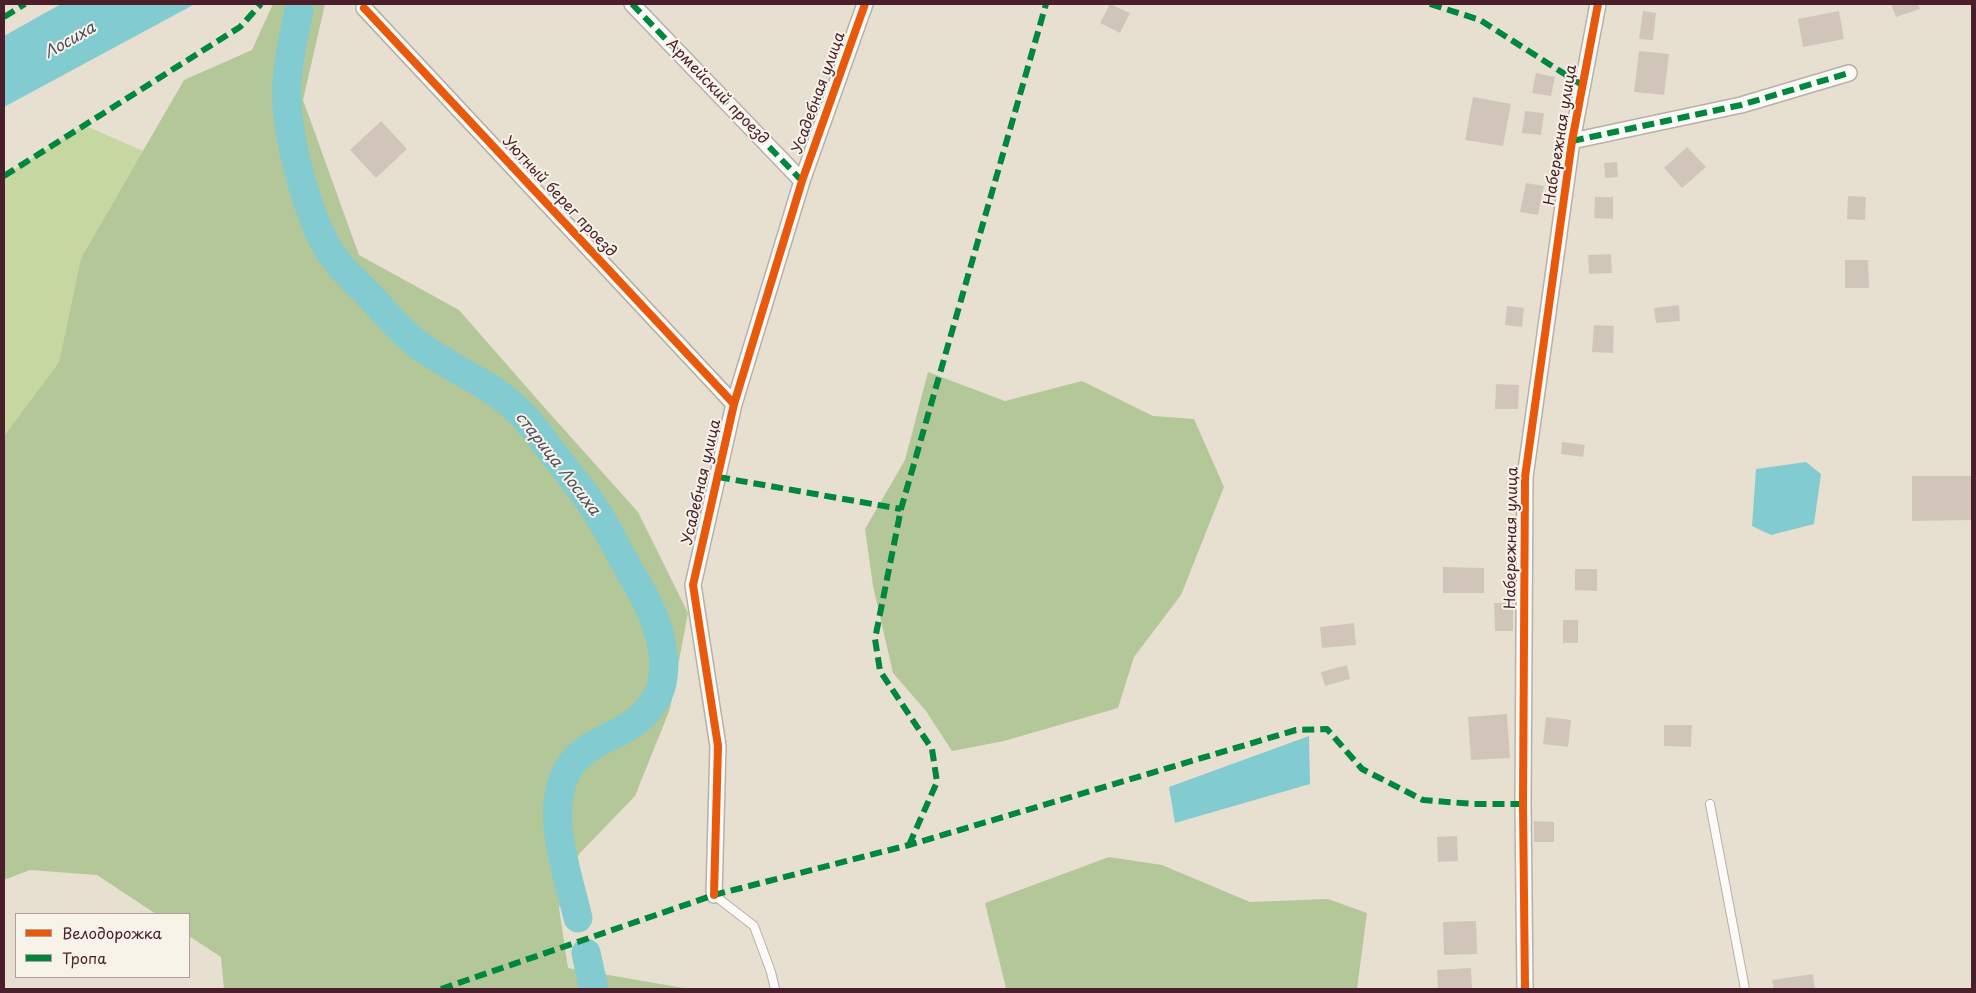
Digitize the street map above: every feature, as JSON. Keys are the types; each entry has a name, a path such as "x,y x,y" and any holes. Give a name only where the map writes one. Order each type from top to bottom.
{"street":[{"name":"Армейский проезд","path":"632,4 802,181"},
{"name":"Усадебная улица","path":"714,896 718,746 693,585 734,404 802,181 865,4"},
{"name":"Набережная улица","path":"1525,989 1523,804 1525,477 1572,142 1598,4"},
{"name":"Уютный берег проезд","path":"364,8 734,404"},
{"path":"1572,142 1741,105 1850,72"}],"lane":[{"path":"1710,804 1745,989"},
{"path":"714,896 754,926 771,972 774,989"}],"green space":[{"path":"273,4 325,4 303,100 359,255 459,310 638,512 688,613 670,709 635,796 579,854 559,908 568,968 689,989 224,989 221,957 190,937 190,913 154,913 97,875 30,870 4,880 4,436 59,362 81,258 184,80 252,50"},
{"path":"84,125 143,151 81,258 59,362 4,436 4,176"},
{"path":"928,372 1005,401 1082,381 1153,416 1194,419 1224,487 1181,595 1134,657 1118,708 1004,741 952,751 926,711 893,673 873,586 865,529 905,460"},
{"path":"1109,857 1162,865 1250,902 1328,899 1367,913 1357,989 1006,988 985,903"}],"water":[{"name":"Лосиха","path":"61,4 195,4 4,107 4,36"},
{"path":"1806,462 1821,474 1814,524 1771,535 1752,526 1756,469"},
{"path":"1309,736 1310,784 1175,823 1169,787"}],"building":[{"path":"1110,4 1130,13 1120,33 1100,23"},
{"path":"1891,4 1918,4 1920,9 1896,17"},
{"path":"1643,11 1656,13 1653,40 1639,39"},
{"path":"1839,11 1844,39 1803,47 1798,19"},
{"path":"1639,51 1669,54 1664,95 1634,92"},
{"path":"1536,73 1555,77 1551,96 1532,93"},
{"path":"1473,97 1511,104 1503,146 1465,140"},
{"path":"1525,111 1544,113 1541,135 1522,133"},
{"path":"381,121 407,149 376,178 350,150"},
{"path":"1687,147 1706,167 1682,188 1664,168"},
{"path":"1617,162 1618,177 1605,178 1604,163"},
{"path":"1526,183 1544,186 1538,215 1520,212"},
{"path":"1848,196 1866,197 1865,220 1847,219"},
{"path":"1595,197 1613,197 1613,219 1594,218"},
{"path":"1611,254 1612,273 1589,274 1588,255"},
{"path":"1845,260 1868,260 1869,288 1845,288"},
{"path":"1679,305 1680,321 1656,323 1654,308"},
{"path":"1507,306 1524,308 1522,327 1505,325"},
{"path":"1594,325 1614,326 1613,353 1592,352"},
{"path":"1496,384 1519,385 1518,409 1495,409"},
{"path":"1562,442 1585,445 1583,457 1561,454"},
{"path":"1912,476 1972,476 1972,520 1912,521"},
{"path":"1443,567 1484,568 1484,593 1443,593"},
{"path":"1575,569 1597,569 1597,591 1575,590"},
{"path":"1494,603 1513,603 1513,631 1495,631"},
{"path":"1563,620 1578,620 1578,643 1563,643"},
{"path":"1354,623 1356,645 1322,648 1320,627"},
{"path":"1347,665 1350,679 1325,686 1321,672"},
{"path":"1507,714 1510,758 1471,760 1468,717"},
{"path":"1546,717 1571,720 1568,747 1543,744"},
{"path":"1664,725 1692,725 1691,747 1664,746"},
{"path":"1534,821 1554,822 1554,842 1534,842"},
{"path":"1457,836 1458,861 1438,862 1437,837"},
{"path":"1476,921 1477,954 1444,955 1443,922"},
{"path":"1471,968 1472,989 1438,989 1437,970"},
{"path":"1813,974 1815,989 1774,989 1772,980"}],"waterway":[{"name":"старица Лосиха","path":"299,10 287,80 289,120 296,160 308,203 332,255 396,325 416,343 502,397 528,421 582,490 597,513 644,596 657,627 664,660 660,689 654,702 633,724 593,745 580,755 568,768 559,793 558,829 578,918"},
{"name":"старица Лосиха","path":"586,953 594,989"}],"marked path":[{"path":"4,17 25,4"},
{"path":"4,176 240,27 261,4"},
{"path":"632,4 802,181"},
{"path":"909,845 937,782 932,749 880,671 875,639 901,509 1046,4"},
{"path":"1430,4 1480,20 1582,85"},
{"path":"1572,141 1741,105 1849,73"},
{"path":"718,477 901,509"},
{"path":"441,989 714,895 909,845 1296,730 1327,729 1362,769 1423,800 1474,804 1523,804"}],"cycle path":[{"path":"714,895 718,746 693,585 734,404 802,181 865,4"},
{"path":"1525,989 1523,804 1525,477 1572,141 1598,4"},
{"path":"364,8 734,404"}]}
